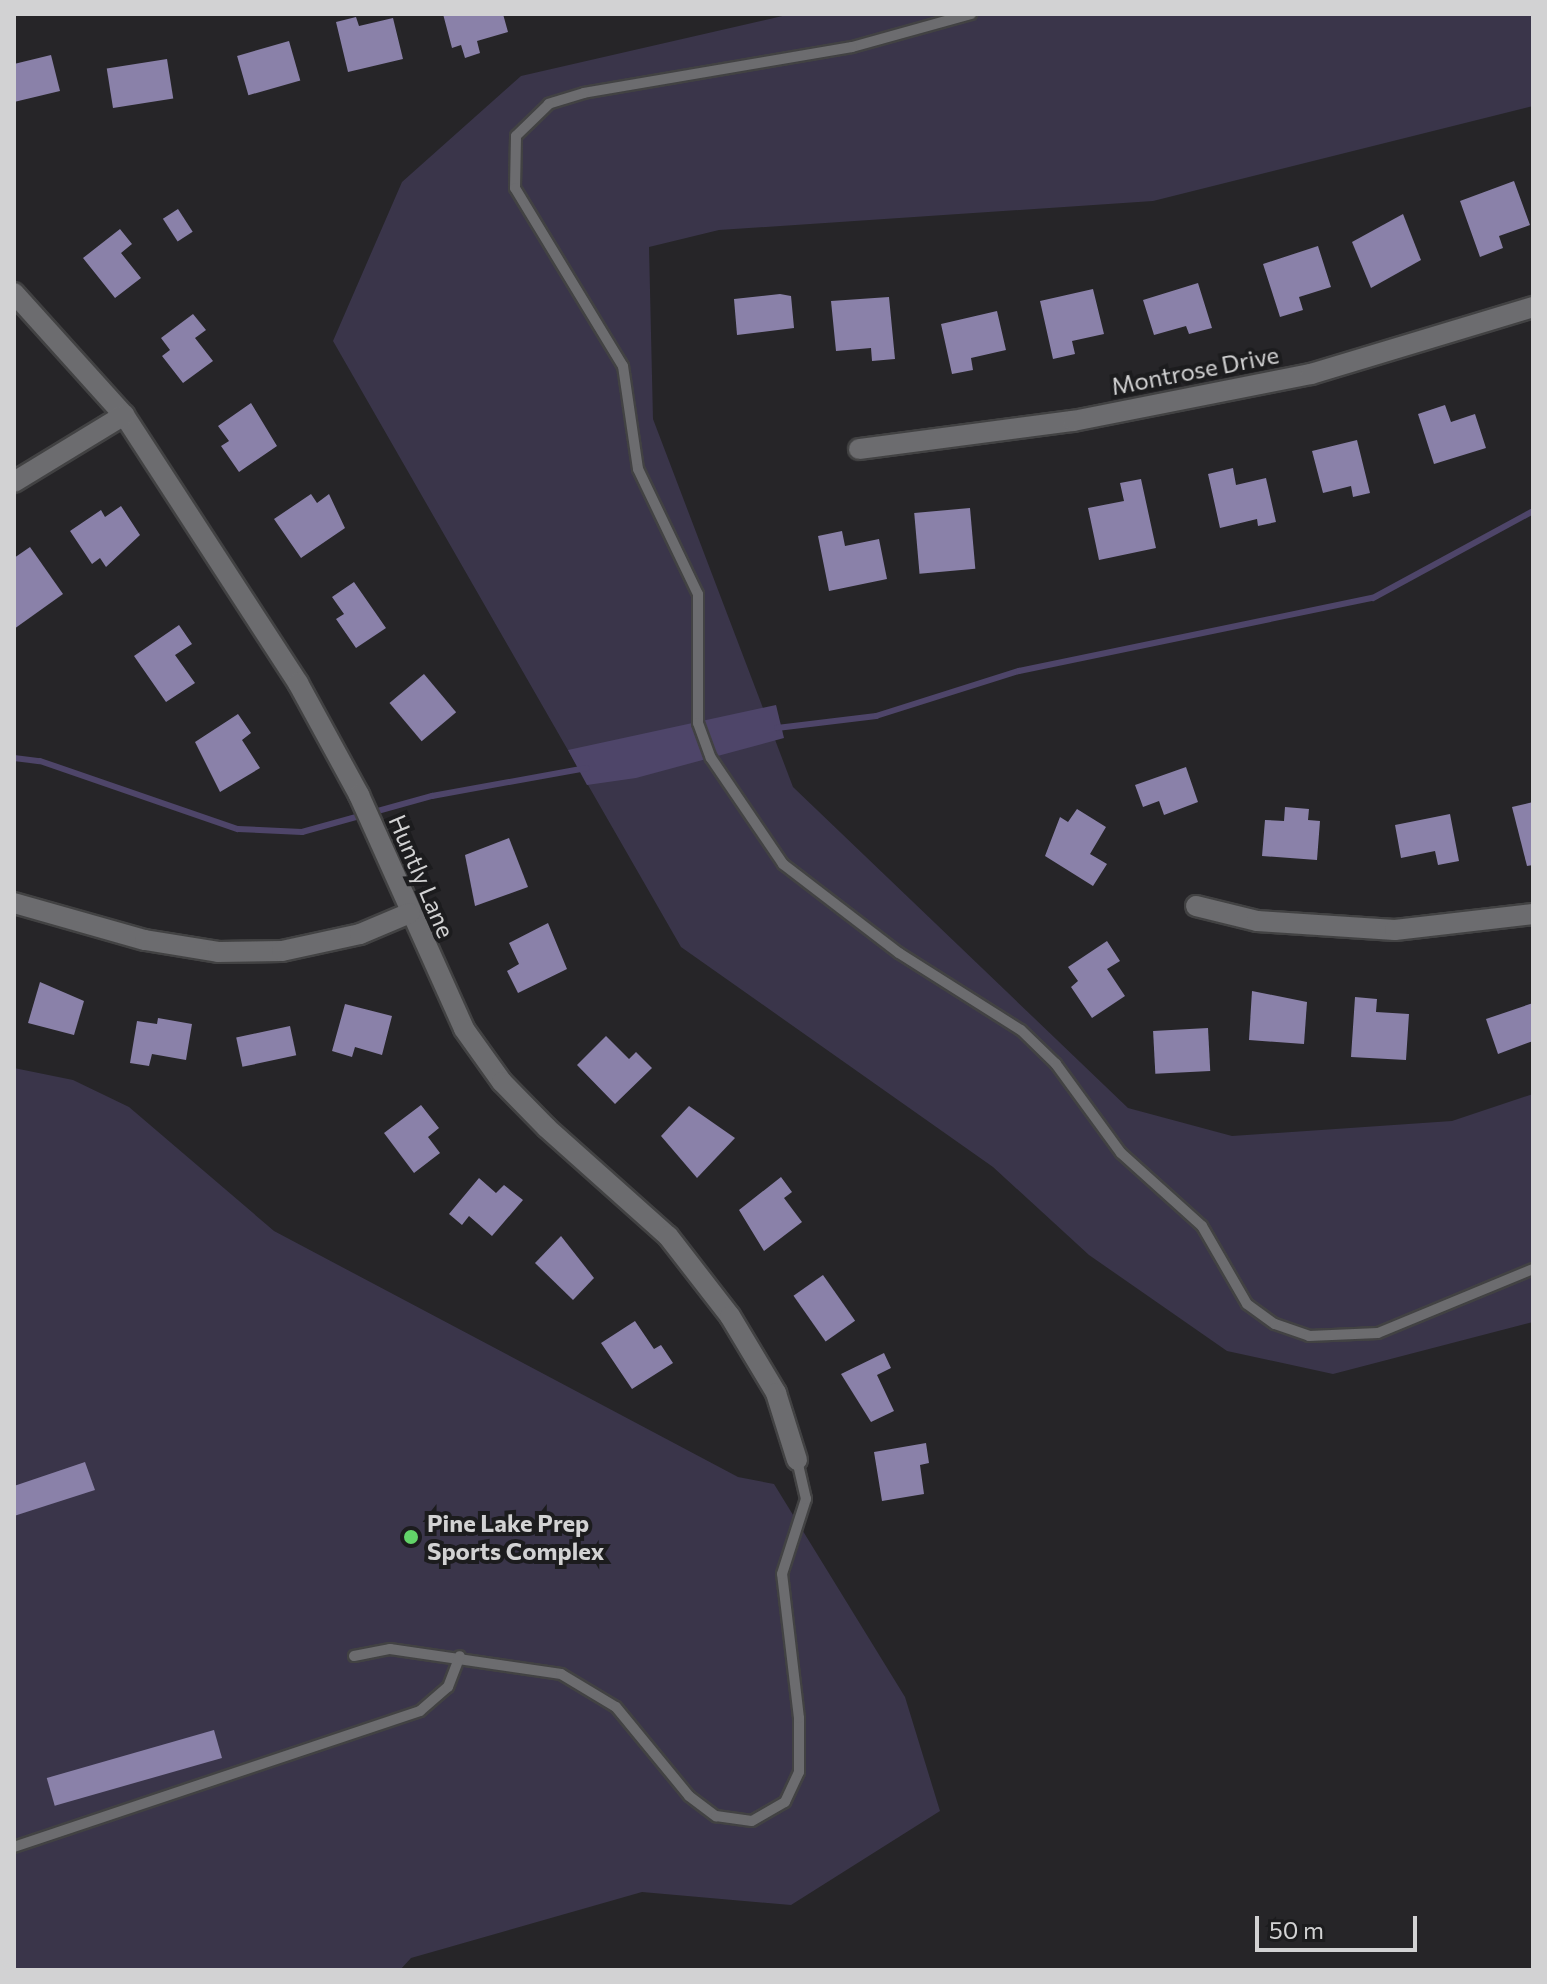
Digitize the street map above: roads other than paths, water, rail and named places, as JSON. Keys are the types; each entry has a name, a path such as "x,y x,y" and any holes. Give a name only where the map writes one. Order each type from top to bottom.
{"street":[{"name":"Huntly Lane","path":"14,293 124,415 331,738 464,1029 502,1082 668,1236 730,1316 776,1393 797,1460"},
{"name":"Montrose Drive","path":"859,449 1073,421 1311,374 1533,307"},
{"path":"14,482 124,415"},
{"path":"14,903 145,940 218,952 282,951 360,934 410,913"},
{"path":"1196,906 1257,921 1395,930 1533,914"}],"lane":[{"path":"971,14 852,47 584,93 549,104 516,136 515,188 623,366 638,469 698,594 698,723 711,758 783,864 899,953 1021,1030 1056,1064 1121,1153 1202,1226 1247,1304 1275,1324 1309,1336 1378,1333 1533,1269"},
{"path":"354,1656 390,1649 536,1666 583,1685 616,1707 689,1796 716,1816 752,1821 769,1814 793,1792 802,1750 782,1574 806,1499 797,1460"},
{"path":"14,1847 420,1711 448,1687 460,1656"}],"waterway":[{"path":"777,728 876,716 1019,671 1373,598 1533,511"},
{"path":"14,758 40,761 238,829 302,832 432,796 586,768"}],"place":[{"name":"Pine Lake Prep Sports Complex","path":"411,1537"}]}
